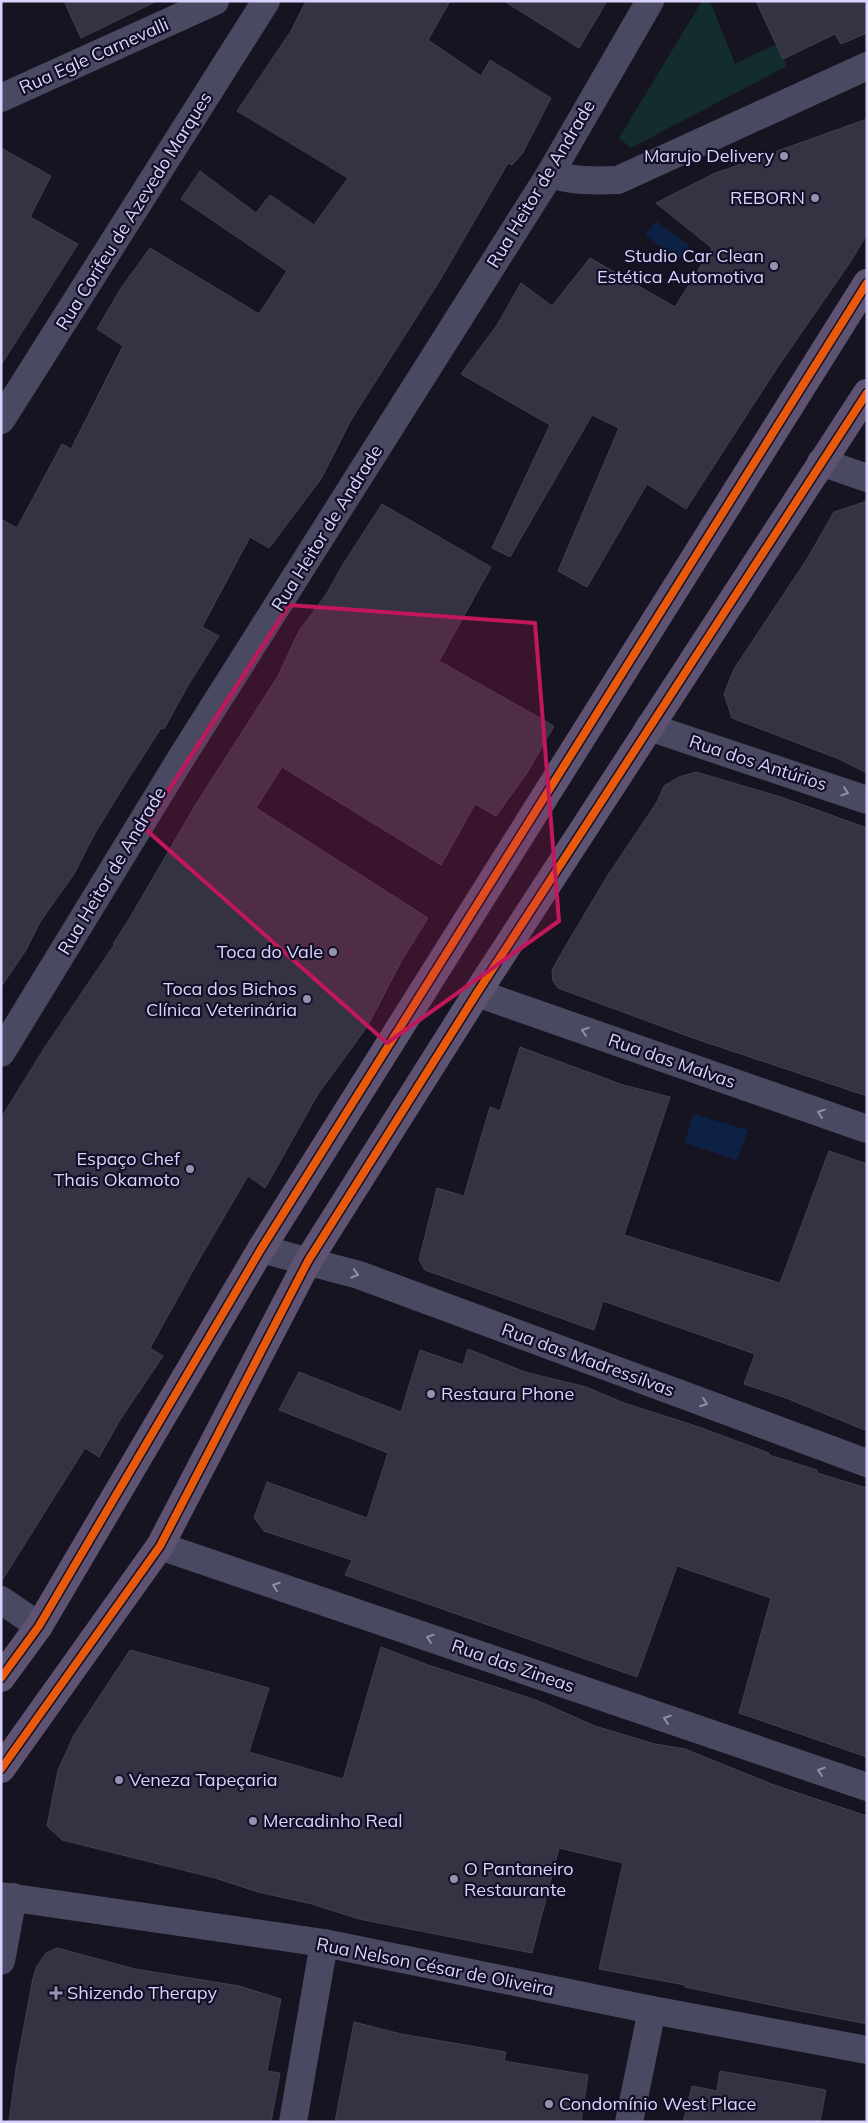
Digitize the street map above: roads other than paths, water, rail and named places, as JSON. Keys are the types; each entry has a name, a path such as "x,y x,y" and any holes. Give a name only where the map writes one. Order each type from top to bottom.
{"main road":[{"path":"1,1678 39,1626 261,1250 867,283"},
{"path":"1,1769 160,1546 308,1262 477,993 820,462 867,393"}],"street":[{"name":"Rua Egle Carnevalli","path":"1,98 215,1"},
{"name":"Rua Corifeu de Azevedo Marques","path":"1,420 266,1"},
{"name":"Rua Heitor de Andrade","path":"1,1053 188,747 550,174 650,1"},
{"path":"550,174 567,179 618,180 867,66"},
{"path":"820,462 867,478"},
{"name":"Rua dos Antúrios","path":"649,727 867,800"},
{"name":"Rua das Malvas","path":"477,993 867,1129"},
{"name":"Rua das Madressilvas","path":"261,1250 359,1275 867,1463"},
{"name":"Rua das Zineas","path":"160,1546 867,1787"},
{"path":"1,1600 39,1626"},
{"path":"1,1961 7,1896"},
{"name":"Rua Nelson César de Oliveira","path":"7,1896 324,1944 652,2010 867,2050"},
{"path":"293,2122 324,1944"},
{"path":"629,2122 652,2010"}],"water":[{"path":"656,221 689,245 678,261 645,235"},
{"path":"693,1114 748,1130 737,1160 685,1143"}],"place":[{"name":"Marujo Delivery","path":"784,156"},
{"name":"REBORN","path":"815,198"},
{"name":"Studio Car Clean Estética Automotiva","path":"774,266"},
{"name":"Toca do Vale","path":"333,952"},
{"name":"Toca dos Bichos Clínica Veterinária","path":"307,999"},
{"name":"Espaço Chef Thais Okamoto","path":"190,1169"},
{"name":"Restaura Phone","path":"431,1394"},
{"name":"Veneza Tapeçaria","path":"119,1780"},
{"name":"Mercadinho Real","path":"253,1821"},
{"name":"O Pantaneiro Restaurante","path":"454,1879"},
{"name":"Shizendo Therapy","path":"56,1993"},
{"name":"Condomínio West Place","path":"549,2104"}]}
